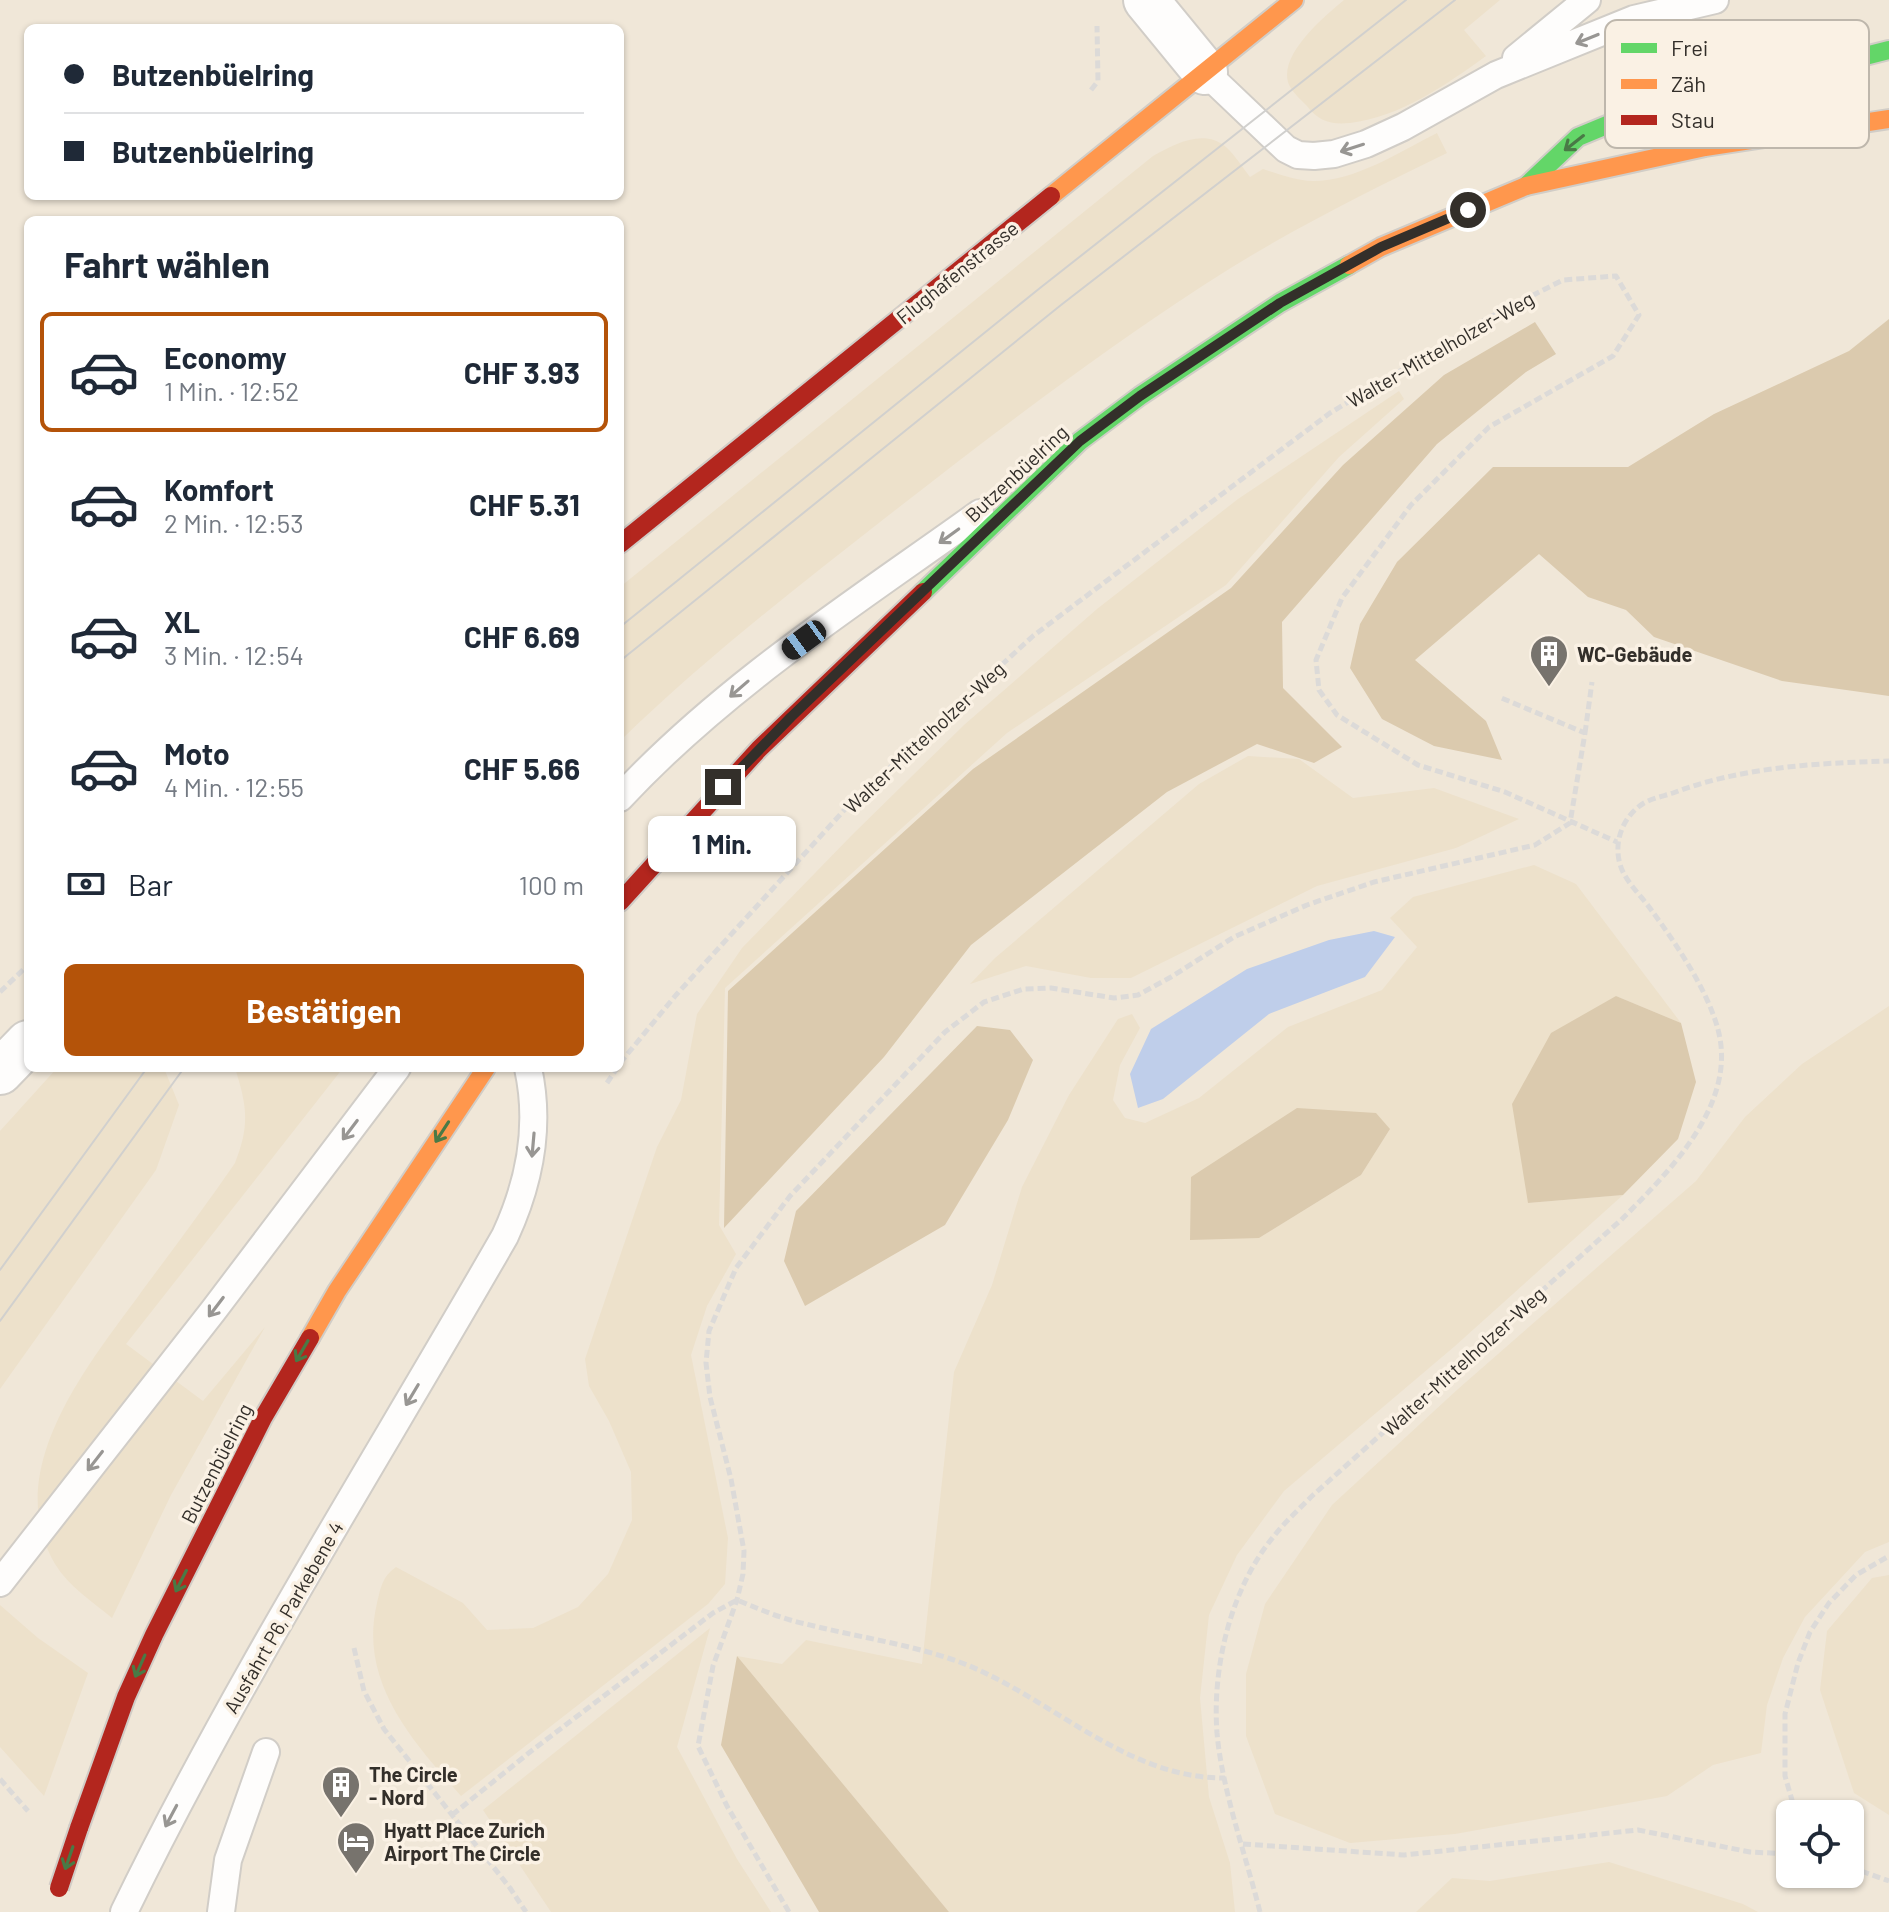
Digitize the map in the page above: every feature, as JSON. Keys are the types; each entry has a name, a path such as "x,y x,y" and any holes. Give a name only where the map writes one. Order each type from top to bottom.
{"main road":[{"name":"Flughafenstrasse","path":"624,541 1294,0"},
{"path":"1869,55 1889,50"},
{"path":"1869,122 1889,119"},
{"path":"1526,186 1578,137 1605,126"},
{"path":"1526,186 1701,148"},
{"name":"Butzenbüelring","path":"624,898 791,717 1080,441 1151,388 1280,303 1381,247 1526,186"},
{"name":"Butzenbüelring","path":"57,1894 126,1697 263,1418 330,1303 483,1072"}],"street":[{"path":"1146,0 1205,72"},
{"path":"0,1072 24,1047"}],"lane":[{"path":"1496,75 1587,0"},
{"path":"1632,20 1715,0"},
{"path":"1205,72 1286,149 1298,155 1334,154 1403,127 1496,75 1605,31"},
{"path":"624,794 682,738 754,676 1080,441"},
{"path":"1,1581 394,1072"},
{"name":"Ausfahrt P6, Parkebene 4","path":"128,1905 159,1838 237,1693 505,1236 526,1184 534,1131 529,1072"},
{"path":"221,1912 228,1860 266,1752"}],"path":[{"name":"Walter-Mittelholzer-Weg","path":"624,1058 676,995 848,806 1033,636 1330,413 1488,318 1563,280 1616,276 1639,315 1613,356 1489,427 1411,505 1342,598 1316,660 1319,690 1337,715 1418,765 1505,792 1617,842 1622,871 1654,913 1711,1010 1721,1045 1719,1081 1704,1118 1654,1187 1312,1496 1273,1537 1242,1587 1226,1635 1217,1683 1217,1733 1225,1778 1260,1912"},
{"path":"789,1912 727,1806 698,1746 713,1666 743,1574 744,1551 731,1479 710,1397 706,1363 709,1331 736,1268 790,1196 945,1032 984,1002 1024,989 1051,988 1114,998 1138,995 1234,937 1307,905 1374,882 1535,845 1570,823 1592,682"},
{"path":"1499,697 1585,733"},
{"path":"1617,842 1624,823 1643,804 1699,783 1815,763 1889,761"},
{"path":"0,992 24,969"},
{"path":"607,1083 614,1072"},
{"path":"1792,1800 1785,1776 1785,1714 1798,1663 1810,1632 1829,1603 1856,1575 1889,1556"},
{"path":"452,1815 713,1613 737,1600 803,1624 950,1658 1028,1695 1138,1760 1183,1775 1225,1778"},
{"path":"354,1648 364,1691 384,1729 526,1912"},
{"path":"1243,1844 1404,1855 1638,1830 1750,1852 1776,1853"},
{"path":"1864,1872 1889,1881"}],"shaded area":[{"path":"0,0 1889,0 1889,1912 0,1912"},
{"path":"1344,0 1500,0 1464,30 1486,56 1404,107 1369,120 1337,123 1326,121 1311,111 1291,88 1287,71 1306,36"},
{"path":"1437,133 1447,153 1265,247 1125,338 928,485 786,597 718,652 624,737 624,584 1153,156 1199,138 1217,141 1226,147 1250,177 1263,169 1300,180 1329,180 1377,164"},
{"path":"1889,319 1889,696 1782,681 1654,637 1626,610 1588,597 1539,554 1415,660 1486,721 1502,760 1434,746 1382,719 1350,668 1360,624 1397,562 1493,467 1628,467 1714,414 1849,351"},
{"path":"1535,322 1556,354 1526,372 1437,444 1282,622 1283,688 1342,747 1314,763 1257,744 1167,792 971,945 884,1057 724,1228 728,991 973,769 1231,588 1343,465 1444,375"},
{"path":"1399,391 1404,399 1339,457 1226,585 1007,733 725,988 719,1225 736,1254 707,1306 691,1355 728,1538 725,1584 708,1604 461,1796 408,1732 383,1685 375,1659 373,1632 381,1587 396,1567 463,1603 487,1630 533,1628 578,1607 608,1574 632,1520 631,1472 609,1421 589,1386 585,1359 657,1147 681,1100 697,1014 742,948 964,725 1097,609 1238,499"},
{"path":"1248,756 1299,759 1353,798 1434,788 1519,819 1456,848 1317,886 1131,978 1091,978 1026,966 970,984 995,958 1199,784"},
{"path":"1534,865 1576,884 1681,1023 1616,996 1528,1203 1623,1195 1455,1346 1284,1491 1237,1555 1209,1615 1200,1698 1209,1797 1230,1863 1235,1912 949,1912 737,1656 782,1664 806,1640 922,1664 954,1372 992,1285 1022,1187 1069,1095 1118,1019 1132,1014 1140,1028 1120,1065 1113,1100 1125,1118 1145,1123 1199,1098 1288,1027 1382,990 1417,947 1390,918 1413,897","holes":["1390,1129 1361,1175 1259,1238"]},
{"path":"1616,996 1681,1023 1696,1082 1678,1139 1623,1195 1528,1203 1512,1104 1551,1033"},
{"path":"1889,1006 1889,1542 1865,1552 1805,1617 1783,1658 1767,1705 1761,1753 1713,1765 1667,1796 1455,1834 1350,1843 1275,1814 1246,1736 1246,1674 1265,1604 1332,1505 1458,1389 1696,1181 1745,1117 1802,1064"},
{"path":"977,1026 1010,1030 1033,1060 1008,1120 945,1225 805,1306 784,1261 796,1211"},
{"path":"53,1072 166,1072 179,1105 156,1170 0,1389 0,1131"},
{"path":"236,1072 340,1072 126,1344 203,1401 265,1327 171,1495 112,1618 74,1587 55,1564 41,1528 38,1492 44,1456 58,1420 98,1351 235,1163 245,1126"},
{"path":"1297,1108 1376,1113 1390,1129 1361,1175 1259,1238 1190,1240 1191,1177"},
{"path":"1889,1575 1889,1815 1854,1793 1820,1690 1827,1631 1872,1578"},
{"path":"0,1605 38,1638 88,1673 44,1796 0,1747"},
{"path":"710,1628 677,1747 737,1859 771,1912 551,1912 483,1810"},
{"path":"737,1656 949,1912 819,1912 721,1745"},
{"path":"1609,1862 1743,1904 1758,1912 1416,1912 1452,1878 1490,1881"}],"water":[{"path":"1374,931 1395,937 1365,977 1269,1014 1163,1099 1138,1108 1130,1074 1151,1029 1247,969 1329,940"}],"tram line":[{"path":"624,624 1040,288 1406,0"},
{"path":"624,658 1061,305 1455,0"},
{"path":"0,1270 144,1072"},
{"path":"0,1321 181,1072"}],"traffic: fast":[{"path":"1869,55 1889,50"},
{"path":"1526,186 1578,137 1605,126"},
{"path":"923,592 1080,441 1140,396 1280,303 1349,265"}],"traffic: slow":[{"path":"1051,196 1294,0"},
{"path":"1869,122 1889,119"},
{"path":"1349,265 1381,247 1526,186 1700,148"},
{"path":"310,1338 337,1291 483,1072"}],"traffic: jam":[{"path":"624,541 1051,196"},
{"path":"624,898 759,749 923,592"},
{"path":"79,1828 126,1697 154,1635 263,1418 310,1338"},
{"path":"59,1888 79,1828"}],"place":[{"name":"WC-Gebäude","path":"1549,688"},
{"name":"The Circle - Nord","path":"341,1819"},
{"name":"Hyatt Place Zurich Airport The Circle","path":"356,1875"}],"route":[{"path":"723,787 791,717 1080,441 1140,396 1280,303 1381,247 1468,210"}]}
